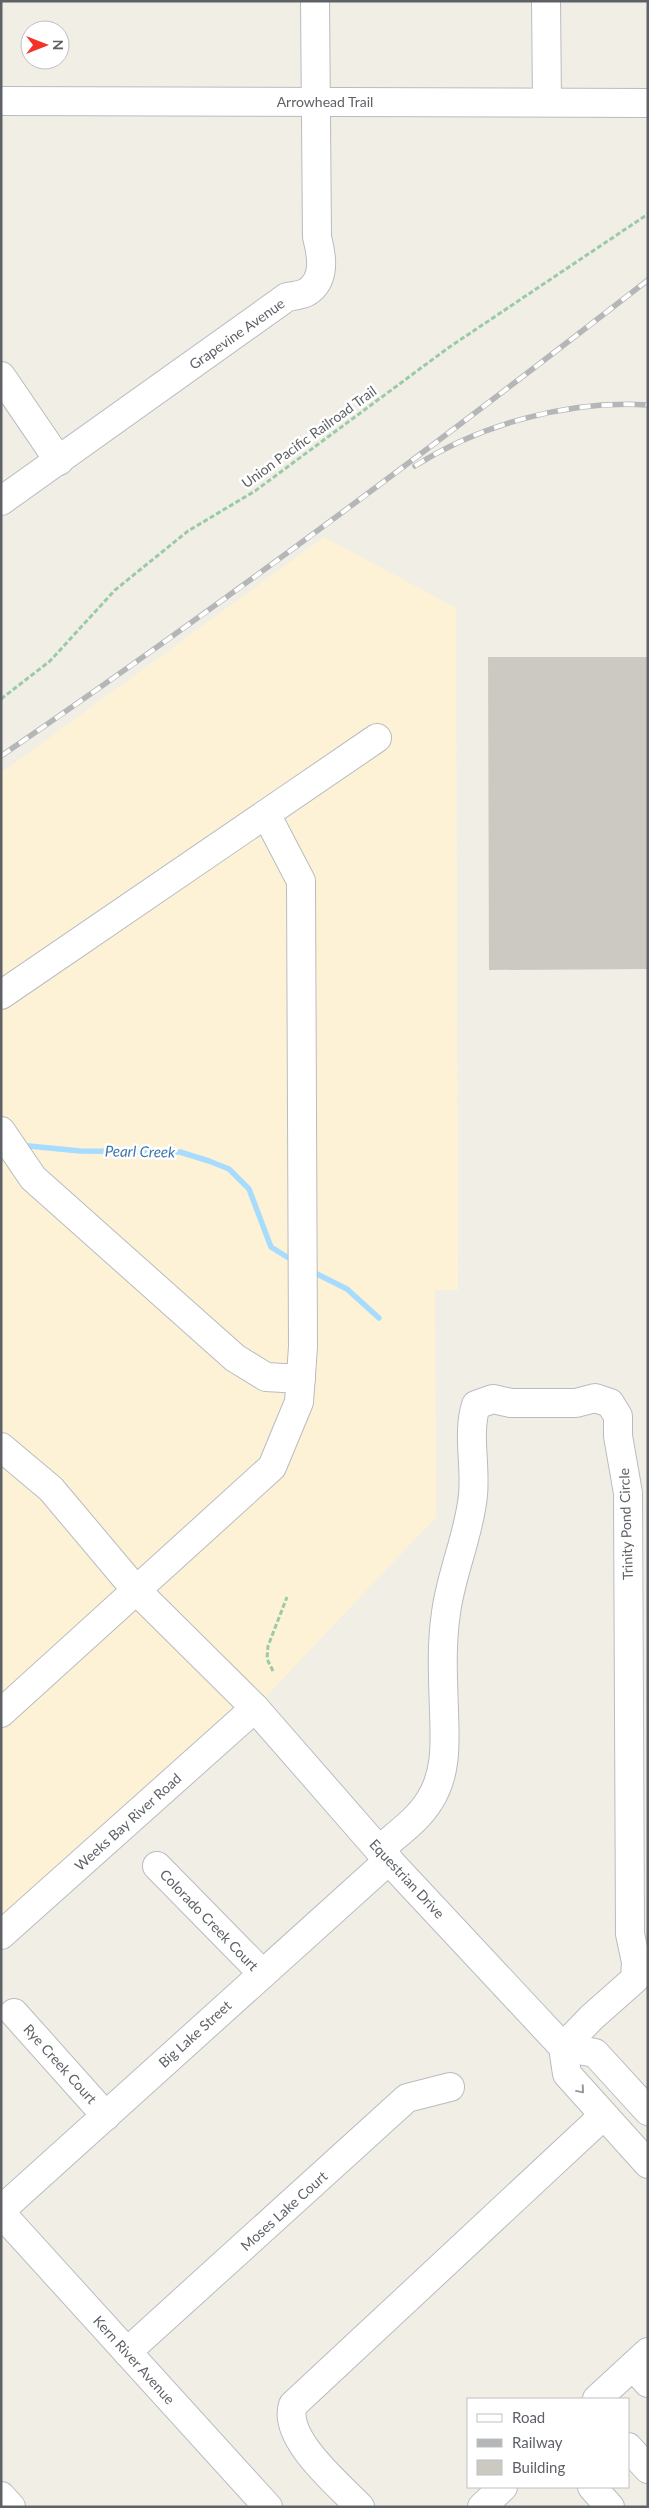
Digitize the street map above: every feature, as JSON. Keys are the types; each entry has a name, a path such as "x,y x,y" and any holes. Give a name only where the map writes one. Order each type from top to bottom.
{"street":[{"name":"Grapevine Avenue","path":"1,501 287,298 307,292 320,277 322,256 317,237 315,1"},
{"path":"546,1 547,102"},
{"name":"Arrowhead Trail","path":"1,102 648,103"},
{"path":"1,376 59,461"},
{"path":"1,995 377,738"},
{"path":"1,1713 272,1467 299,1402 303,1347 301,881 266,814"},
{"path":"1,1131 33,1178 235,1358 266,1377 300,1378"},
{"name":"Trinity Pond Circle","path":"384,1855 431,1799 438,1783 444,1757 446,1736 443,1640 445,1615 449,1592 463,1548 472,1504 474,1472 471,1422 476,1405 493,1399 511,1403 576,1403 594,1398 610,1403 618,1416 618,1436 628,1493 630,1934 636,1962 635,1980 592,2017 563,2047"},
{"name":"Equestrian Drive","path":"1,1446 52,1489 136,1590 255,1708 384,1855 563,2047"},
{"name":"Weeks Bay River Road","path":"1,1936 255,1708"},
{"name":"Big Lake Street","path":"1,2211 262,1973 384,1855"},
{"name":"Colorado Creek Court","path":"157,1866 262,1973"},
{"name":"Rye Creek Court","path":"14,2013 106,2116"},
{"path":"648,2111 594,2053 563,2047 567,2074 648,2164"},
{"name":"Moses Lake Court","path":"127,2352 407,2098 450,2086"},
{"path":"360,2507 301,2444 291,2422 290,2413 293,2405 603,2116"},
{"name":"Kern River Avenue","path":"1,2211 268,2507"},
{"path":"598,2398 643,2367"},
{"path":"629,2449 648,2469"},
{"path":"482,2507 502,2488"},
{"path":"593,2488 610,2507"},
{"path":"1,2496 11,2507"}],"path":[{"name":"Union Pacific Railroad Trail","path":"1,699 50,661 115,590 188,531 255,490 448,348 648,214"},
{"path":"273,1671 267,1659 268,1646 287,1597"}],"sand":[{"path":"324,537 456,608 458,1290 435,1290 436,1517 255,1708 1,1928 1,773"}],"building":[{"path":"488,657 648,657 648,969 489,970"}],"waterway":[{"name":"Pearl Creek","path":"29,1146 80,1151 180,1152 229,1169 249,1189 271,1247 287,1257"},
{"name":"Pearl Creek","path":"309,1270 347,1289 379,1318"}],"railway":[{"path":"1,756 166,641 328,523 648,280"},
{"path":"415,466 468,438 527,418 557,411 588,407 618,404 648,405"}]}
